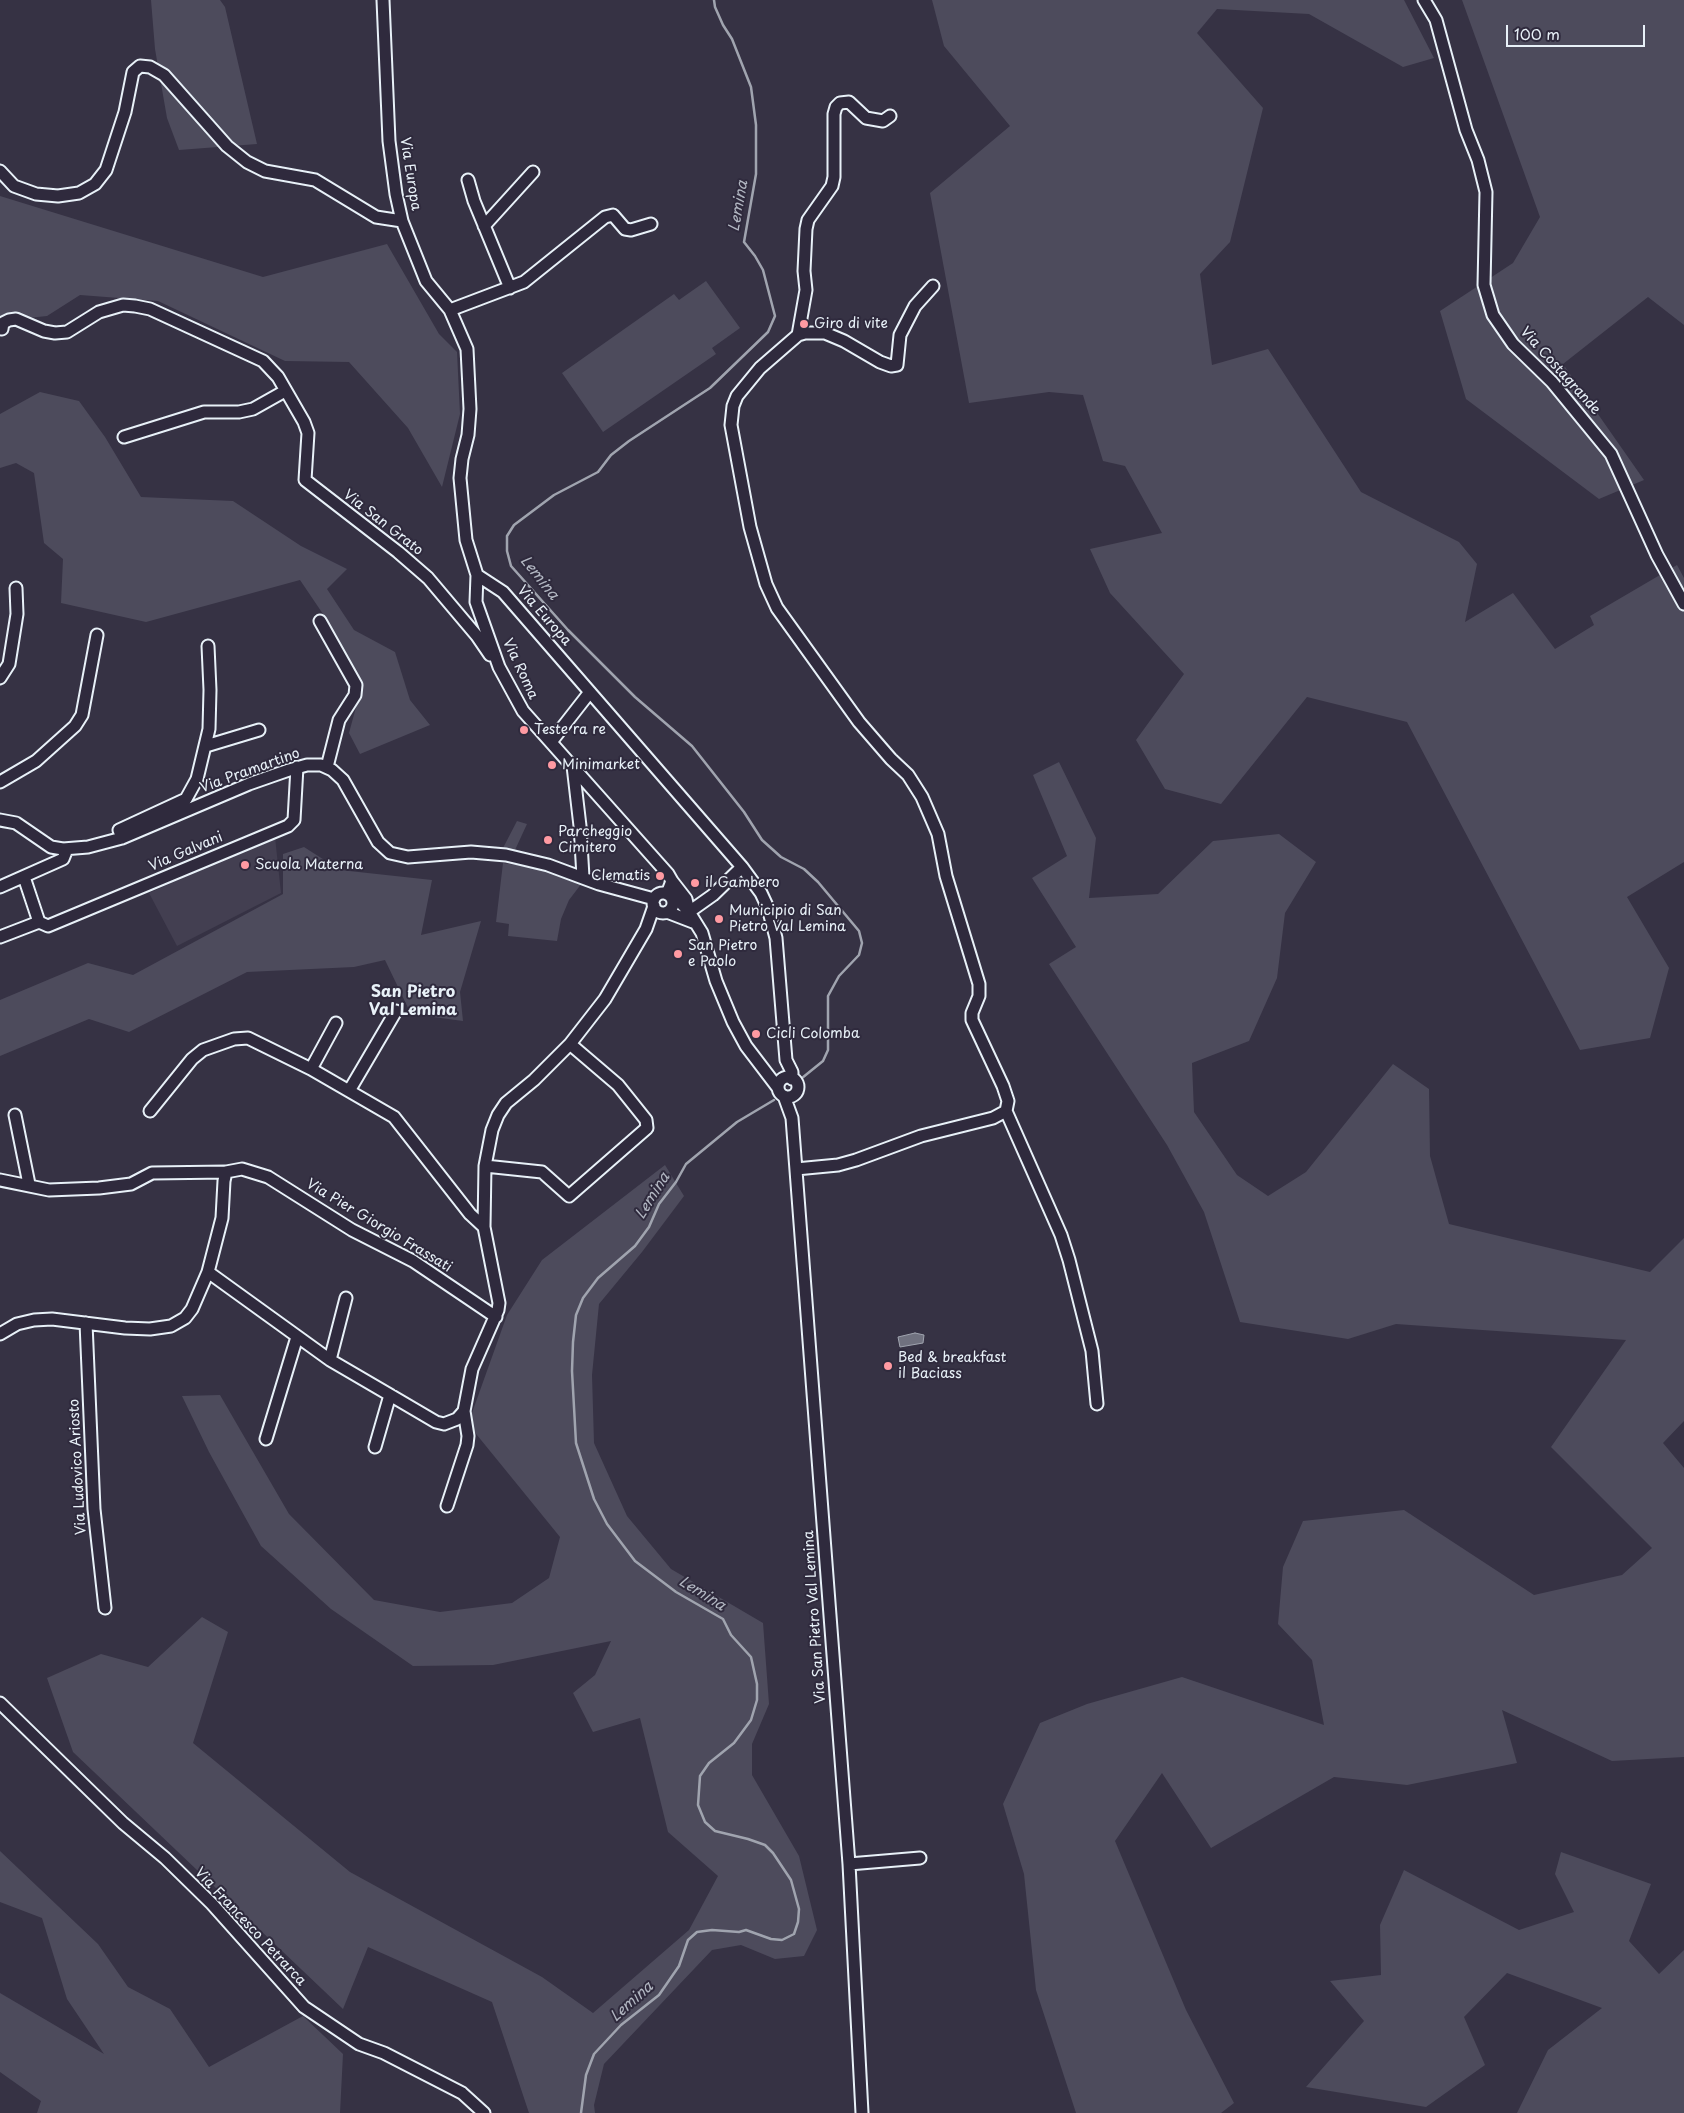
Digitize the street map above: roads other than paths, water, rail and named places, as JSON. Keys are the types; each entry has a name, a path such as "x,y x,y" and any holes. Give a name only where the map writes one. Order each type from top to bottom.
{"street":[{"name":"Via Europa","path":"383,0 389,141 396,194 402,221 426,281 450,310 467,350 470,409 468,435 460,478 466,540 477,575 503,592 742,867 761,893 775,931 782,994 786,1060 783,1065 783,1085"},
{"name":"Via Costagrande","path":"1424,0 1436,20 1466,130 1478,160 1486,192 1484,285 1493,315 1513,344 1552,382 1611,454 1657,556 1684,604"},
{"path":"0,171 14,186 36,194 58,196 79,193 95,184 106,170 125,112 133,72 140,66 150,67 164,75 227,146 247,162 265,171 315,180 376,218 402,221"},
{"path":"798,335 806,290 804,271 808,220 832,186 834,176 834,114 836,106 840,102 849,102 866,118 874,120 883,121 890,116"},
{"path":"484,226 533,172"},
{"path":"468,180 484,226 510,288"},
{"path":"450,310 510,288 537,272 605,218 613,215 625,229 631,230 651,224"},
{"path":"933,286 915,306 900,336 897,365 891,366 880,362 844,341 825,333 798,335 760,368 737,396 733,406 731,425 750,527 766,584 777,608 796,632 846,705 891,759 908,775 922,797 938,834 946,876 978,984 979,996 972,1013 972,1020 1003,1086 1008,1101 1006,1111 1069,1260 1078,1288 1092,1351 1097,1404"},
{"name":"Via San Grato","path":"2,329 3,323 16,319 44,331 55,333 67,332 93,314 110,308 123,305 144,307 263,361 278,377 308,433 305,480 398,552 428,578 477,636 499,667"},
{"path":"124,437 204,412 239,412 253,409 285,391"},
{"name":"Via Roma","path":"477,575 476,602 499,667 523,711 670,878 686,899 691,917"},
{"path":"0,678 9,664 17,614 16,588"},
{"path":"320,621 356,685 355,695 339,720 327,767 343,780 378,842 390,853 408,857 471,852 494,853 548,865 659,907 691,917"},
{"path":"0,782 36,761 75,726 82,715 97,635"},
{"path":"122,838 120,830 186,799 197,779 206,746 210,707 208,646"},
{"path":"551,742 590,692"},
{"path":"206,746 259,730"},
{"name":"Via Pramartino","path":"0,820 16,823 51,846 68,849 88,847 122,838 249,784 297,767 314,765 327,767"},
{"path":"573,766 580,826 583,877"},
{"name":"Via Galvani","path":"0,937 39,922 48,926 288,826 294,820 297,767"},
{"path":"0,887 63,859 68,849"},
{"path":"691,917 742,867"},
{"path":"24,877 39,922"},
{"path":"659,907 672,906 670,878"},
{"path":"446,1506 467,1444 468,1436 464,1411 472,1369 496,1317 499,1303 484,1226 485,1166 492,1130 498,1115 506,1103 534,1080 570,1044 614,986 648,923 659,907 658,894 670,897 681,904 702,933 716,981 733,1022 746,1046 767,1074 783,1085"},
{"path":"349,1091 396,1011"},
{"path":"311,1068 336,1023"},
{"path":"150,1111 203,1050 234,1039 248,1038 311,1068 394,1117 470,1214 484,1226"},
{"path":"485,1166 542,1172 569,1196 647,1128 646,1120 618,1085 570,1044"},
{"name":"Via San Pietro Val Lemina","path":"783,1085 794,1096 797,1092 798,1102 792,1118"},
{"name":"Via San Pietro Val Lemina","path":"783,1085 792,1118 796,1169 849,1864 862,2113"},
{"path":"796,1169 820,1167 856,1160 921,1136 994,1118 1006,1111"},
{"path":"15,1115 29,1184"},
{"name":"Via Pier Giorgio Frassati","path":"0,1180 29,1184 49,1190 100,1188 131,1184 152,1173 226,1172 242,1168 268,1177 352,1230 413,1261 496,1317"},
{"path":"0,1334 17,1324 34,1320 52,1319 125,1328 150,1329 171,1326 185,1318 192,1309 208,1272 222,1218 226,1172"},
{"path":"208,1272 330,1360 436,1422 452,1422 464,1411"},
{"path":"330,1360 346,1298"},
{"name":"Via Ludovico Ariosto","path":"86,1323 94,1509 105,1608"},
{"path":"266,1439 297,1337"},
{"path":"375,1447 390,1395"},
{"name":"Via Francesco Petrarca","path":"0,1703 123,1823 164,1858 212,1904 304,2007 359,2044 384,2053 462,2093 484,2113"},
{"path":"849,1864 920,1858"}],"water":[{"path":"915,1333 924,1335 923,1343 900,1347 898,1337"}],"waterway":[{"name":"Lemina","path":"714,0 715,7 732,39 751,87 756,125 756,174 744,242 763,270 775,316 768,332 710,388 629,441 611,455 598,472 554,495 514,525 507,536 507,551 511,566 568,630 635,697 692,746 744,812 762,840 781,857 804,869 818,882 859,931 862,943 859,955 839,976 828,996 828,1050 823,1061 802,1078"},
{"name":"Lemina","path":"581,2113 586,2075 594,2054 621,2025 659,1995 679,1966 688,1940 697,1932 712,1930 739,1932 746,1930 771,1939 782,1940 794,1934 798,1922 799,1909 791,1880 773,1853 765,1845 715,1831 705,1822 698,1805 700,1776 709,1763 734,1743 751,1720 757,1700 757,1684 751,1657 731,1635 723,1619 676,1592 635,1561 607,1524 594,1499 576,1443 572,1371 576,1315 583,1298 598,1278 635,1246 649,1227 659,1204 676,1182 686,1164 737,1122 774,1100"}],"place":[{"name":"Giro di vite","path":"804,324"},
{"name":"Teste ra re","path":"524,730"},
{"name":"Minimarket","path":"552,765"},
{"name":"Parcheggio Cimitero","path":"548,840"},
{"name":"Scuola Materna","path":"245,865"},
{"name":"Clematis","path":"660,876"},
{"name":"il Gambero","path":"695,883"},
{"name":"Municipio di San Pietro Val Lemina","path":"719,919"},
{"name":"San Pietro e Paolo","path":"678,954"},
{"name":"Cicli Colomba","path":"756,1034"},
{"name":"Bed & breakfast il Baciass","path":"888,1366"}],"district":[{"name":"San Pietro Val Lemina","path":"413,1002"}]}
